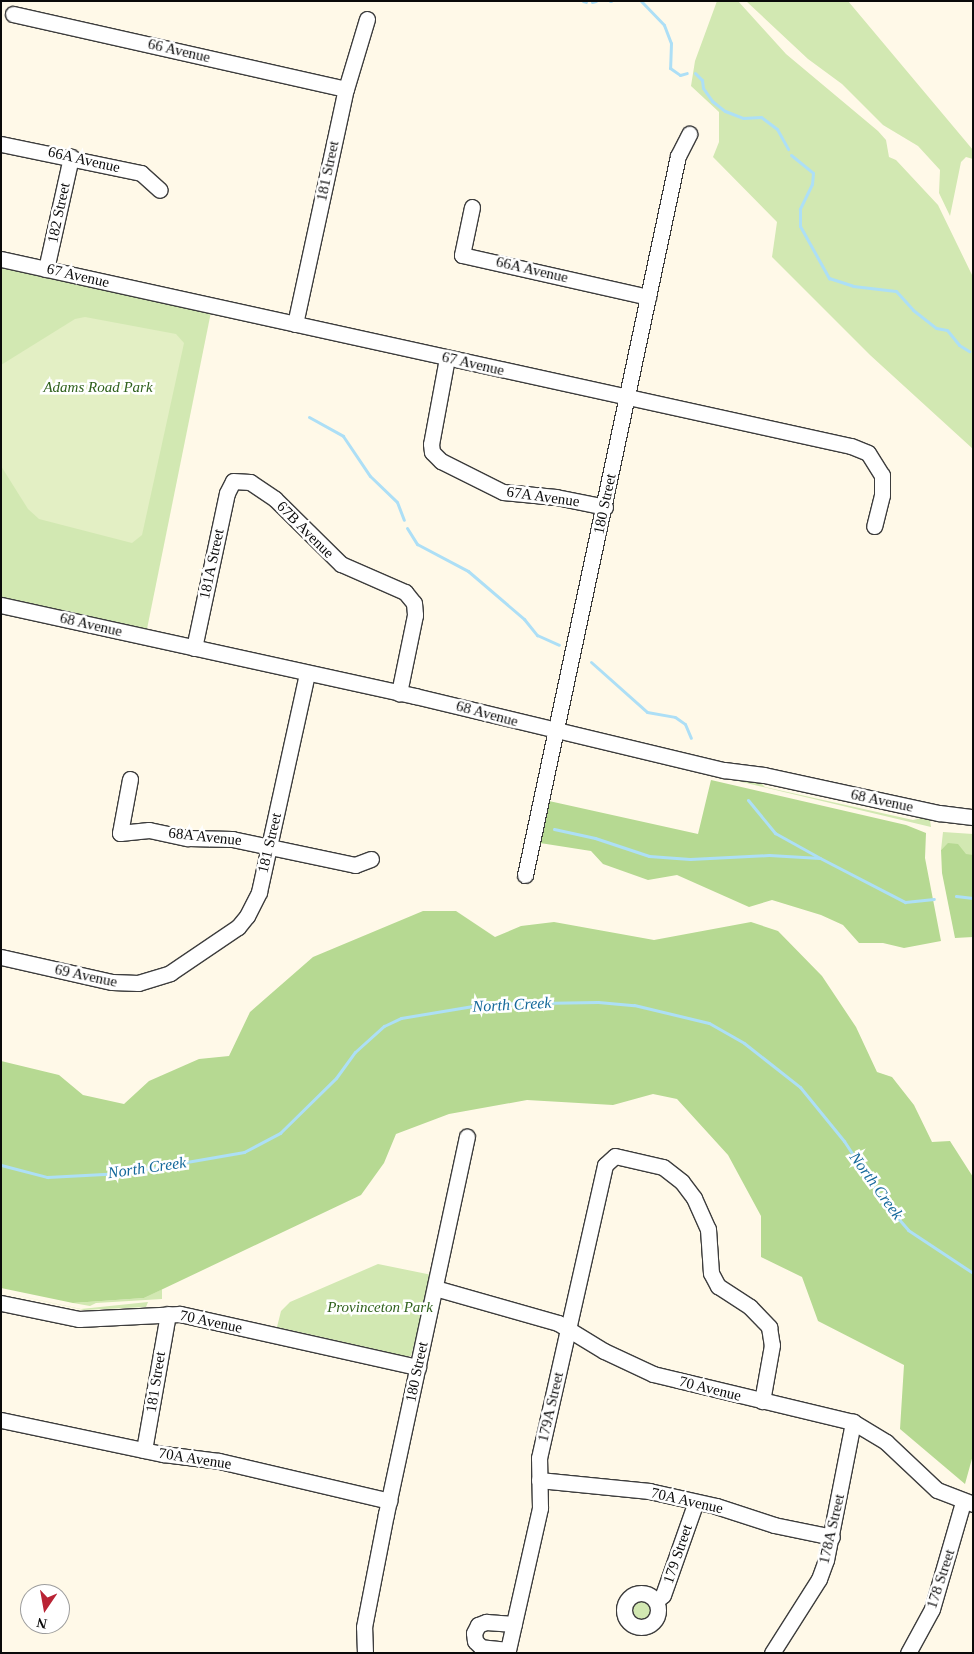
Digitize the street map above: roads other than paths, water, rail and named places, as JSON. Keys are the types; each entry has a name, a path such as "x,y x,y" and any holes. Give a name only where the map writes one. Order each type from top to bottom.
{"street":[{"name":"66 Avenue","path":"13,14 346,89"},
{"name":"181 Street","path":"295,324 346,89 367,19"},
{"name":"180 Street","path":"525,875 678,156 689,134"},
{"name":"66A Avenue","path":"1,144 141,173 160,190"},
{"name":"182 Street","path":"46,269 71,157"},
{"name":"66A Avenue","path":"472,207 462,255 648,297"},
{"name":"67 Avenue","path":"1,259 868,453 882,475 882,495 874,526"},
{"name":"67A Avenue","path":"446,358 431,444 432,452 441,461 503,492 556,497 604,507"},
{"name":"67B Avenue","path":"233,481 250,482 275,499 340,564 405,592 414,603 415,615 399,693"},
{"name":"181A Street","path":"194,648 227,493 233,481"},
{"name":"68 Avenue","path":"1,605 399,693 724,770 764,775 939,813 973,817"},
{"name":"181 Street","path":"170,973 238,927 247,916 259,892 307,673"},
{"name":"68A Avenue","path":"130,779 120,833 149,830 188,838 232,839 355,865 371,859"},
{"name":"69 Avenue","path":"1,958 124,984 151,981 170,973"},
{"name":"180 Street","path":"365,1653 368,1606 467,1137"},
{"name":"179A Street","path":"509,1651 540,1508 539,1458 605,1165 615,1156 663,1167 682,1182 694,1198 708,1229 711,1273 718,1286 750,1307 769,1328 772,1345 762,1401"},
{"name":"70 Avenue","path":"435,1288 552,1320 611,1355 653,1374 854,1422 886,1442 937,1490 968,1503"},
{"name":"70 Avenue","path":"1,1303 79,1319 168,1314 418,1367"},
{"name":"181 Street","path":"144,1450 168,1314"},
{"name":"70A Avenue","path":"1,1420 144,1450 218,1461 389,1501"},
{"name":"178A Street","path":"772,1653 819,1579 832,1537 854,1422"},
{"name":"70A Avenue","path":"539,1480 649,1491 695,1504 716,1506 774,1525 832,1537"},
{"name":"178 Street","path":"908,1653 932,1609 968,1503"},
{"name":"179 Street","path":"656,1601 663,1595 695,1504"},
{"path":"509,1651 481,1647 475,1641 474,1633 478,1626 486,1622 514,1624"}],"waterway":[{"path":"592,2 596,1"},
{"path":"641,1 664,25 671,43 670,68 680,75 687,73"},
{"path":"695,73 702,80 703,88 712,101 725,111 743,118 761,117 777,129 788,149"},
{"path":"791,155 813,173 812,184 800,209 800,226 829,278 853,286 896,291 913,310 936,328 947,330 959,345 969,351"},
{"path":"309,417 343,436 370,476 397,502 404,520"},
{"path":"407,528 417,544 468,571 524,619 537,635 559,645"},
{"path":"591,662 647,712 675,717 685,724 691,738"},
{"path":"748,800 775,833 820,858 905,902 934,899"},
{"path":"554,829 595,838 649,856 690,859 769,855 820,858"},
{"path":"956,896 973,898"},
{"name":"North Creek","path":"1,1165 47,1177 123,1173 244,1152 280,1133 336,1078 355,1052 384,1026 401,1018 485,1004 598,1002 634,1005 709,1023 744,1043 800,1087 844,1141 884,1202 908,1230 973,1273"}],"park label":[{"name":"Adams Road Park","path":"98,388"},
{"name":"Provinceton Park","path":"380,1308"}]}
